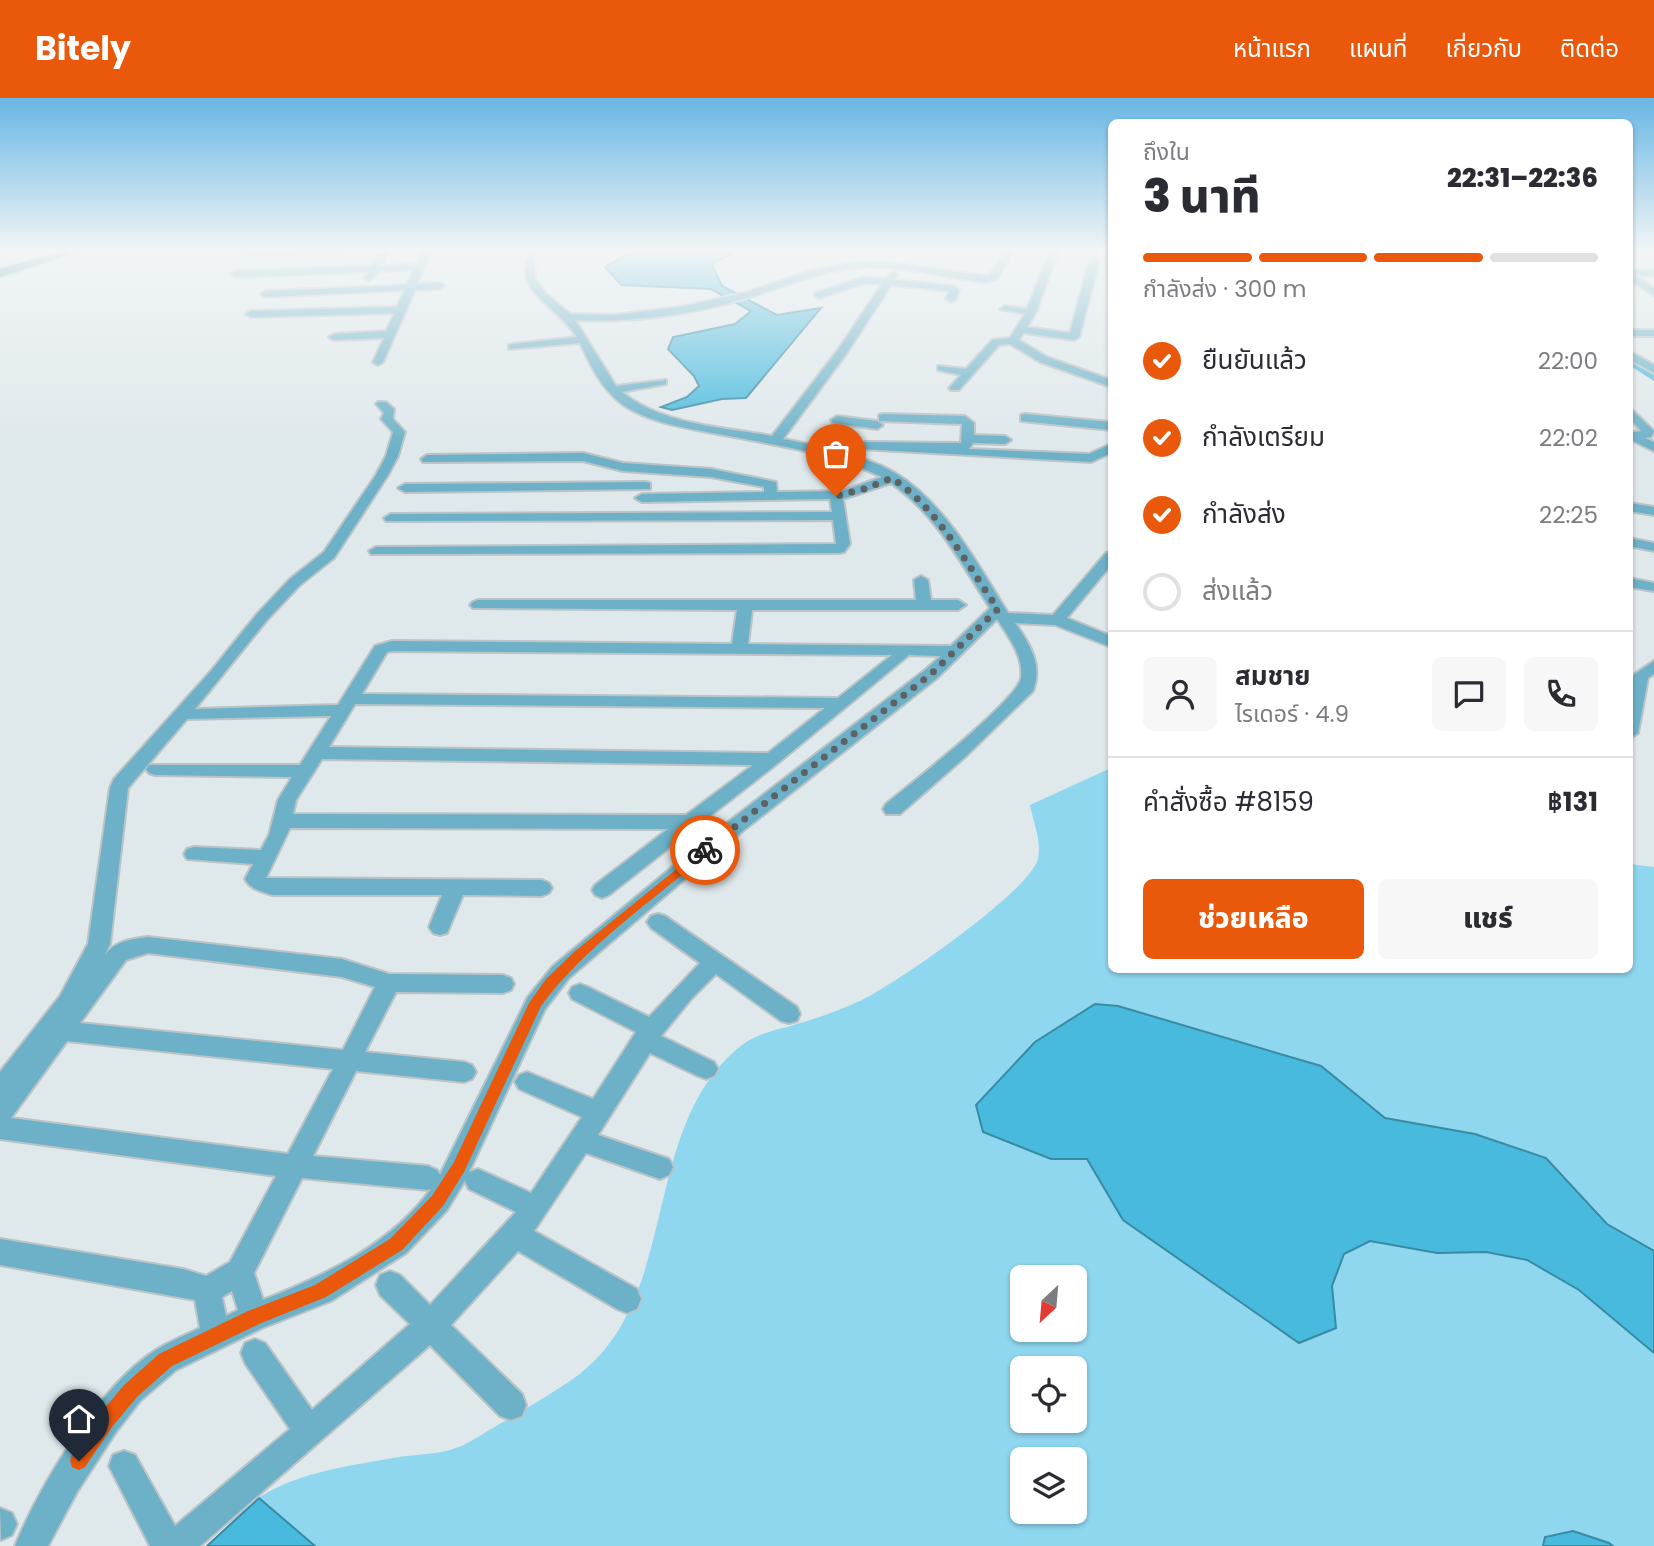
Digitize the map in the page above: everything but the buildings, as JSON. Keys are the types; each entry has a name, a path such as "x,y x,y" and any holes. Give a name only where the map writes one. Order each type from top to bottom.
{"street":[{"path":"379,362 398,317"},
{"path":"568,317 612,320 633,317"},
{"path":"568,317 593,362 613,390 628,403 666,419 859,462 910,490 947,531 1001,614 1026,656 1031,672 1025,691 959,754 893,809"},
{"path":"774,442 866,317"},
{"path":"1013,341 1028,317"},
{"path":"1020,329 1073,337 1079,317"},
{"path":"513,347 581,337 612,320"},
{"path":"1633,333 1654,333"},
{"path":"334,337 391,334"},
{"path":"1013,341 1016,346 1041,358 1108,383"},
{"path":"954,388 996,342 1013,341"},
{"path":"1633,357 1654,370"},
{"path":"946,364 972,369"},
{"path":"1069,368 1080,364 1100,369"},
{"path":"613,390 662,382"},
{"path":"0,1090 60,1015 92,964 99,944 119,788 123,779 217,675 262,617 329,555 392,456 399,432 388,424 390,412 382,404"},
{"path":"1633,414 1648,430 1647,434 1633,436"},
{"path":"859,462 881,418"},
{"path":"837,420 881,418 965,420 968,423 966,447 960,449 866,446"},
{"path":"1024,418 1108,426"},
{"path":"1633,436 1654,447"},
{"path":"967,439 1005,440"},
{"path":"572,445 583,457"},
{"path":"953,452 1091,458 1108,450"},
{"path":"405,488 583,457 623,467 711,473 750,479 771,485 770,496"},
{"path":"427,459 492,473 644,492 840,496 892,478"},
{"path":"634,533 650,470"},
{"path":"391,518 464,535 634,533 839,548 843,544 839,516 840,496"},
{"path":"1633,508 1654,511"},
{"path":"376,551 464,535 634,533 839,516"},
{"path":"1633,543 1654,547"},
{"path":"1057,620 1108,562"},
{"path":"920,580 924,605"},
{"path":"1633,583 1654,587"},
{"path":"478,605 958,605"},
{"path":"739,650 745,605"},
{"path":"32,1546 66,1481 105,1421 130,1391 166,1360 254,1317 321,1291 396,1244 438,1201 459,1167 536,1003 550,983 578,956 713,844 1001,614 1057,620 1108,641"},
{"path":"542,888 272,887 259,884 255,878 279,835 287,800 375,654 386,647 952,655"},
{"path":"602,890 772,759 897,653"},
{"path":"1633,713 1641,672"},
{"path":"191,715 346,704 840,703"},
{"path":"315,753 772,759"},
{"path":"155,769 305,771"},
{"path":"282,821 691,822"},
{"path":"194,854 265,857"},
{"path":"440,927 455,888"},
{"path":"658,922 789,1014"},
{"path":"0,1114 65,1031 118,954 132,947 148,945 329,966 388,983 503,984"},
{"path":"176,1546 430,1325 516,1234 648,1034 685,990 715,962"},
{"path":"0,1252 183,1283 207,1290 240,1272 388,983"},
{"path":"580,993 706,1069"},
{"path":"65,1031 464,1072"},
{"path":"527,1082 597,1112"},
{"path":"0,1128 293,1166 428,1178"},
{"path":"580,1140 660,1167"},
{"path":"478,1181 535,1208"},
{"path":"516,1234 627,1299"},
{"path":"240,1272 254,1317"},
{"path":"390,1285 511,1405"},
{"path":"207,1290 216,1336"},
{"path":"255,1353 310,1432"},
{"path":"124,1466 168,1546"}],"shaded area":[{"path":"744,317 814,317 746,398 722,399 672,410 661,407 687,397 699,386 694,376 668,349 673,337 735,324"},
{"path":"1108,769 1108,973 1633,973 1633,864 1654,867 1654,1546 207,1546 246,1508 275,1488 342,1467 444,1452 459,1447 573,1379 608,1346 631,1306 647,1263 685,1125 706,1084 737,1049 751,1039 860,1001 929,958 1011,893 1029,874 1039,852 1030,805"},
{"path":"1095,1004 1118,1006 1321,1066 1385,1118 1475,1134 1546,1158 1607,1224 1654,1251 1654,1353 1579,1290 1527,1260 1486,1252 1437,1253 1370,1241 1344,1254 1332,1286 1336,1328 1299,1343 1123,1220 1087,1159 1051,1159 983,1132 976,1105 1035,1042"},
{"path":"259,1498 315,1546 207,1546"},
{"path":"1573,1531 1613,1546 1543,1546 1545,1537"}],"waterway":[{"path":"1633,364 1654,378"}],"way so far":[{"path":"705,850 931,674 998,609 947,531 910,490 892,478 836,496"}],"route":[{"path":"79,1461 105,1421 130,1391 166,1360 254,1317 321,1291 396,1244 438,1201 459,1167 536,1003 550,983 578,956 705,850"}]}
